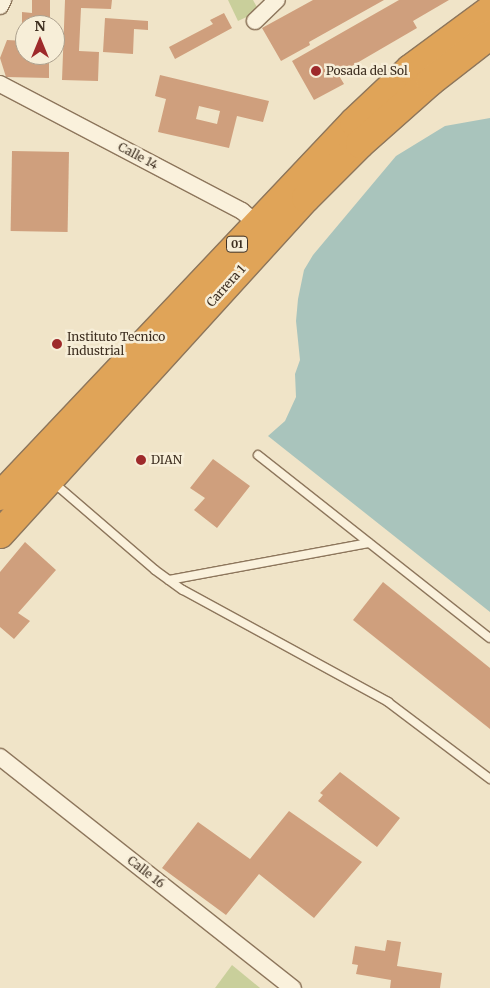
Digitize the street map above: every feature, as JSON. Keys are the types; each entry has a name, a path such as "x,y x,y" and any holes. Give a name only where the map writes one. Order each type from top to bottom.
{"highway":[{"name":"Carrera 1","path":"0,534 40,470 264,230 410,69 490,10"},
{"name":"Carrera 1","path":"264,230 431,81 490,35"},
{"name":"Carrera 1","path":"0,496 40,470"}],"street":[{"path":"0,6 3,0"},
{"path":"255,21 276,0"},
{"name":"Calle 14","path":"0,84 242,211 264,230"},
{"name":"Calle 16","path":"0,757 293,988"}],"lane":[{"path":"258,455 490,638"},
{"path":"40,470 169,580 388,702 490,779"},
{"path":"169,580 369,543"}],"green space":[{"path":"228,0 253,0 259,11 238,21"},
{"path":"232,965 260,988 215,988"}],"water":[{"path":"490,118 490,612 268,436 285,421 296,397 295,374 300,360 296,321 298,299 304,270 313,255 396,156 445,126"}],"building":[{"path":"32,0 50,0 50,15 22,15 22,12 32,13"},
{"path":"65,0 112,0 111,9 81,8 79,51 99,52 98,81 62,80 63,65 65,65"},
{"path":"313,0 384,0 309,42 310,45 281,61 262,28"},
{"path":"399,0 449,0 413,21 417,28 338,74 344,84 314,100 292,61"},
{"path":"224,13 232,28 175,59 169,47 213,24 210,20"},
{"path":"105,18 148,21 148,30 134,29 133,54 103,52"},
{"path":"7,40 15,40 15,65 49,65 49,78 6,77 0,58"},
{"path":"160,75 269,101 263,122 237,116 229,148 158,132 166,99 155,96","holes":["199,106 220,111 217,124 196,119"]},
{"path":"12,151 69,152 68,232 11,231"},
{"path":"213,459 250,486 217,528 194,510 205,498 190,488"},
{"path":"25,542 56,570 18,613 30,621 14,639 0,627 0,572"},
{"path":"383,582 490,668 490,729 353,620"},
{"path":"340,772 400,818 377,847 318,801 323,795 320,793"},
{"path":"289,811 362,862 314,918 259,874 226,915 162,868 198,822 250,859"},
{"path":"387,940 401,942 397,966 442,973 440,988 390,988 391,980 356,974 358,965 352,964 355,946 385,951"}],"place":[{"name":"Posada del Sol","path":"316,71"},
{"name":"Instituto Tecnico Industrial","path":"57,344"},
{"name":"DIAN","path":"141,460"}]}
